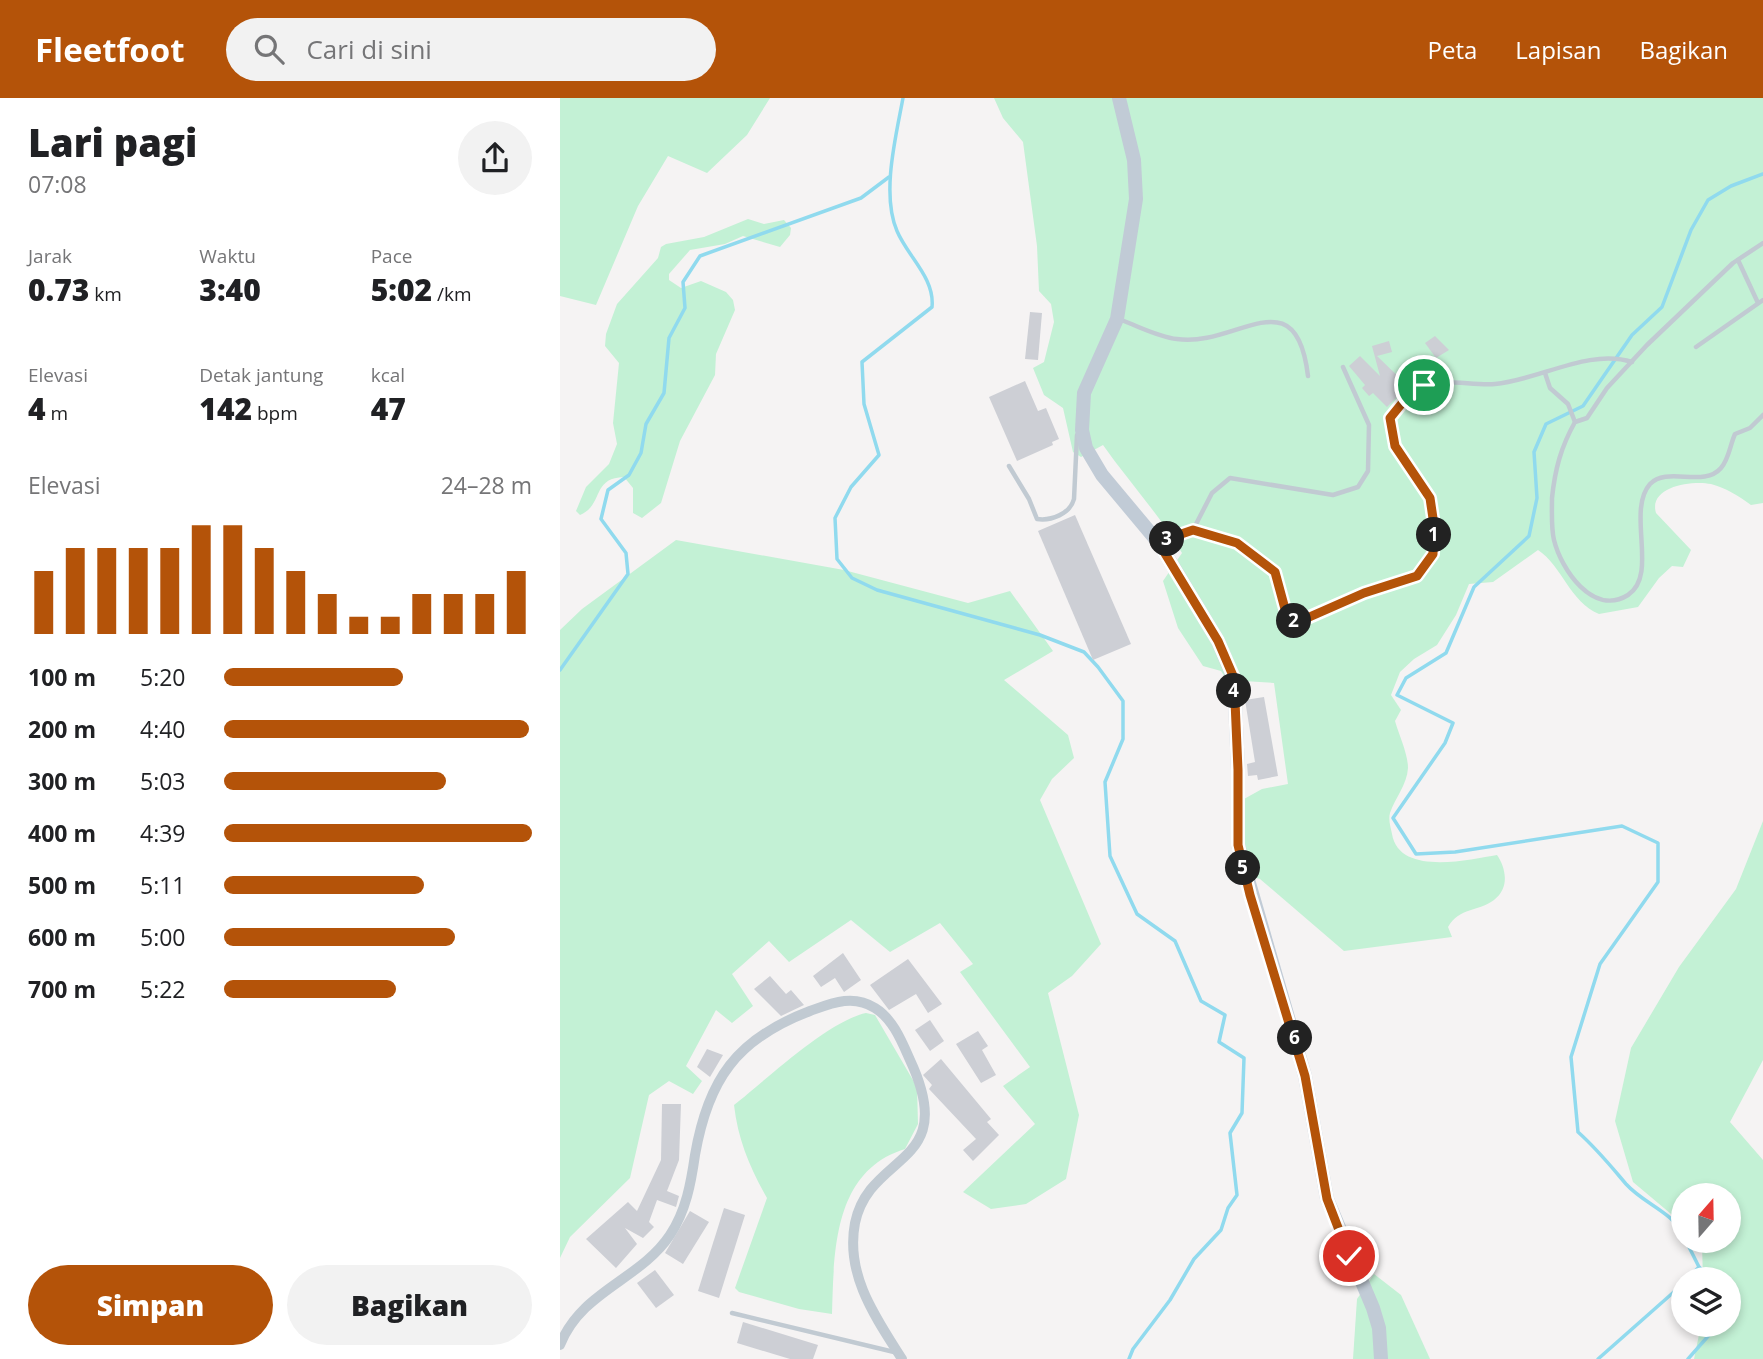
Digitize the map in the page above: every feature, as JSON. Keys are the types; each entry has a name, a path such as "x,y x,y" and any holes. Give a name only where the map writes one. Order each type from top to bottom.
{"street":[{"path":"1119,98 1134,160 1136,199 1116,319 1084,393 1081,421 1086,448 1102,475 1158,542 1218,641 1234,678 1238,845 1250,895 1305,1076 1327,1199 1373,1308 1379,1328 1381,1359"},
{"path":"560,1345 566,1329 590,1300 654,1254 676,1226 690,1188 707,1102 728,1066 764,1037 802,1014 847,1000 868,1004 885,1017 901,1041 925,1098 920,1136 913,1150 865,1197 853,1235 855,1264 863,1294 900,1356"}],"lane":[{"path":"1574,420 1587,418 1607,388 1632,362 1738,260 1762,245"},
{"path":"1696,347 1760,302 1738,260"},
{"path":"1116,319 1177,340 1222,336 1272,319 1284,321 1305,348 1308,376"},
{"path":"1158,542 1193,530 1237,543 1275,572 1288,620 1298,622 1364,593 1417,576 1433,554 1434,525 1430,498 1395,446 1390,418 1394,409 1412,391 1424,385 1500,383 1545,373 1576,362 1608,357 1632,362"},
{"path":"1193,530 1212,493 1230,478 1333,495 1357,487 1368,471 1369,425 1343,367"},
{"path":"1545,373 1550,388 1568,404 1574,420 1560,447 1555,473 1552,500 1554,540 1581,589 1592,598 1615,599 1628,595 1639,579 1643,505 1650,484 1657,479 1710,475 1719,470 1735,434 1749,428 1763,415"},
{"path":"1009,466 1025,491 1037,519 1048,519 1068,510 1074,499 1077,432 1081,421"},
{"path":"732,1313 900,1356"}],"green space":[{"path":"560,98 770,98 747,135 707,173 668,156 638,206 596,305 560,296"},
{"path":"994,98 1763,98 1763,503 1751,505 1727,490 1703,483 1684,484 1665,491 1655,504 1656,513 1691,550 1683,567 1672,566 1659,578 1638,607 1599,614 1573,593 1554,565 1538,550 1493,582 1469,584 1456,615 1437,645 1414,659 1400,672 1391,695 1401,710 1395,721 1408,763 1405,780 1389,816 1397,847 1407,856 1436,862 1497,855 1503,866 1505,878 1499,895 1488,904 1458,916 1448,927 1452,937 1344,951 1260,879 1250,876 1243,831 1244,799 1262,789 1288,784 1274,683 1227,680 1221,671 1203,666 1178,628 1163,581 1182,553 1103,445 1081,457 1073,452 1063,408 1044,395 1033,368 1044,362 1054,322 1051,304 1039,291 1037,246 1023,142 1003,118"},
{"path":"748,219 764,224 784,220 791,228 790,235 780,247 743,236 725,244 690,250 669,274 669,280 681,288 701,281 726,292 733,300 735,310 716,354 715,375 680,441 661,503 642,518 633,513 633,488 624,477 607,482 592,505 580,515 576,511 586,487 609,464 617,444 613,423 619,363 605,346 606,334 617,304 658,258 661,247 704,237"},
{"path":"676,540 844,570 968,603 1010,591 1053,651 1004,680 1068,735 1074,758 1052,779 1040,800 1101,944 1072,976 1048,993 1079,1115 1066,1179 1026,1204 991,1209 963,1192 1035,1124 1003,1086 1030,1067 960,972 973,964 940,923 890,952 851,920 789,962 769,941 732,974 753,1006 732,1023 716,1010 686,1066 702,1081 693,1094 669,1081 649,1095 630,1178 570,1237 560,1258 560,630 582,609"},
{"path":"1763,821 1763,1060 1730,1122 1763,1160 1763,1359 1694,1359 1699,1337 1741,1337 1741,1267 1703,1267 1702,1253 1741,1253 1741,1183 1671,1183 1671,1214 1633,1182 1615,1121 1631,1048 1679,967 1736,889"},
{"path":"866,1013 875,1015 917,1087 918,1124 905,1149 881,1160 864,1175 851,1195 842,1216 837,1240 832,1314 799,1309 739,1292 735,1288 767,1198 746,1153 738,1130 734,1105 816,1039 851,1018"},
{"path":"1374,1274 1401,1295 1430,1359 1353,1359 1357,1299"}],"building":[{"path":"1030,312 1042,313 1038,360 1025,359"},
{"path":"1435,336 1449,350 1436,358 1425,343"},
{"path":"1389,341 1392,352 1377,356 1408,386 1387,407 1373,393 1369,396 1362,388 1365,385 1349,366 1360,356 1380,376 1372,346"},
{"path":"1025,381 1038,411 1046,408 1059,439 1052,442 1053,445 1017,461 989,397"},
{"path":"1075,515 1131,644 1093,660 1038,531"},
{"path":"1264,697 1278,776 1258,780 1257,775 1248,776 1247,764 1255,762 1245,700"},
{"path":"843,953 861,980 844,992 835,978 821,987 813,976"},
{"path":"908,959 942,1004 928,1013 916,994 889,1010 870,985"},
{"path":"770,976 786,994 791,990 804,1005 781,1016 754,989"},
{"path":"930,1020 944,1041 930,1051 915,1030"},
{"path":"978,1031 988,1046 982,1050 996,1075 981,1083 956,1044"},
{"path":"707,1049 723,1055 710,1077 697,1067"},
{"path":"941,1059 991,1119 987,1122 999,1135 973,1161 963,1150 976,1139 929,1089 932,1085 923,1075"},
{"path":"662,1104 681,1104 679,1160 667,1191 679,1196 676,1207 657,1200 649,1222 654,1227 643,1238 625,1228 637,1244 616,1268 586,1239 628,1202 637,1211 661,1160"},
{"path":"724,1208 745,1215 719,1298 698,1291"},
{"path":"690,1211 709,1222 683,1264 665,1253"},
{"path":"655,1270 674,1295 656,1308 637,1283"},
{"path":"743,1322 818,1345 813,1359 790,1359 737,1343"}],"waterway":[{"path":"903,98 891,165 892,216 902,241 925,277 932,296 932,307 862,362 864,404 879,455 851,487 835,518 837,559 852,578 877,590 1040,635 1084,652 1098,667 1123,701 1123,739 1105,782 1110,856 1137,914 1175,941 1201,1001 1225,1015 1219,1042 1244,1058 1242,1113 1230,1133 1237,1195 1228,1208 1221,1230 1194,1259 1170,1300 1133,1349 1129,1359"},
{"path":"1671,1219 1633,1191 1578,1132 1571,1057 1600,964 1658,882 1658,843 1622,826 1455,852 1416,854 1393,818 1445,743 1453,723 1397,695 1406,678 1446,653 1474,587 1529,536 1537,498 1534,452 1546,424 1583,406 1632,335 1662,307 1691,230 1708,200 1731,186 1763,174"},
{"path":"560,670 628,574 626,553 601,519 608,490 629,475 641,453 646,424 664,393 669,338 685,308 683,282 700,256 861,198 889,177"},
{"path":"1692,1253 1699,1267"},
{"path":"1598,1359 1671,1294"},
{"path":"1688,1359 1707,1337"}],"route":[{"path":"1349,1256 1327,1199 1305,1076 1250,895 1238,845 1234,678 1218,641 1158,542 1193,530 1237,543 1275,572 1288,620 1298,622 1364,593 1417,576 1433,554 1434,525 1430,498 1395,446 1390,418 1394,409 1412,391 1424,385"}]}
